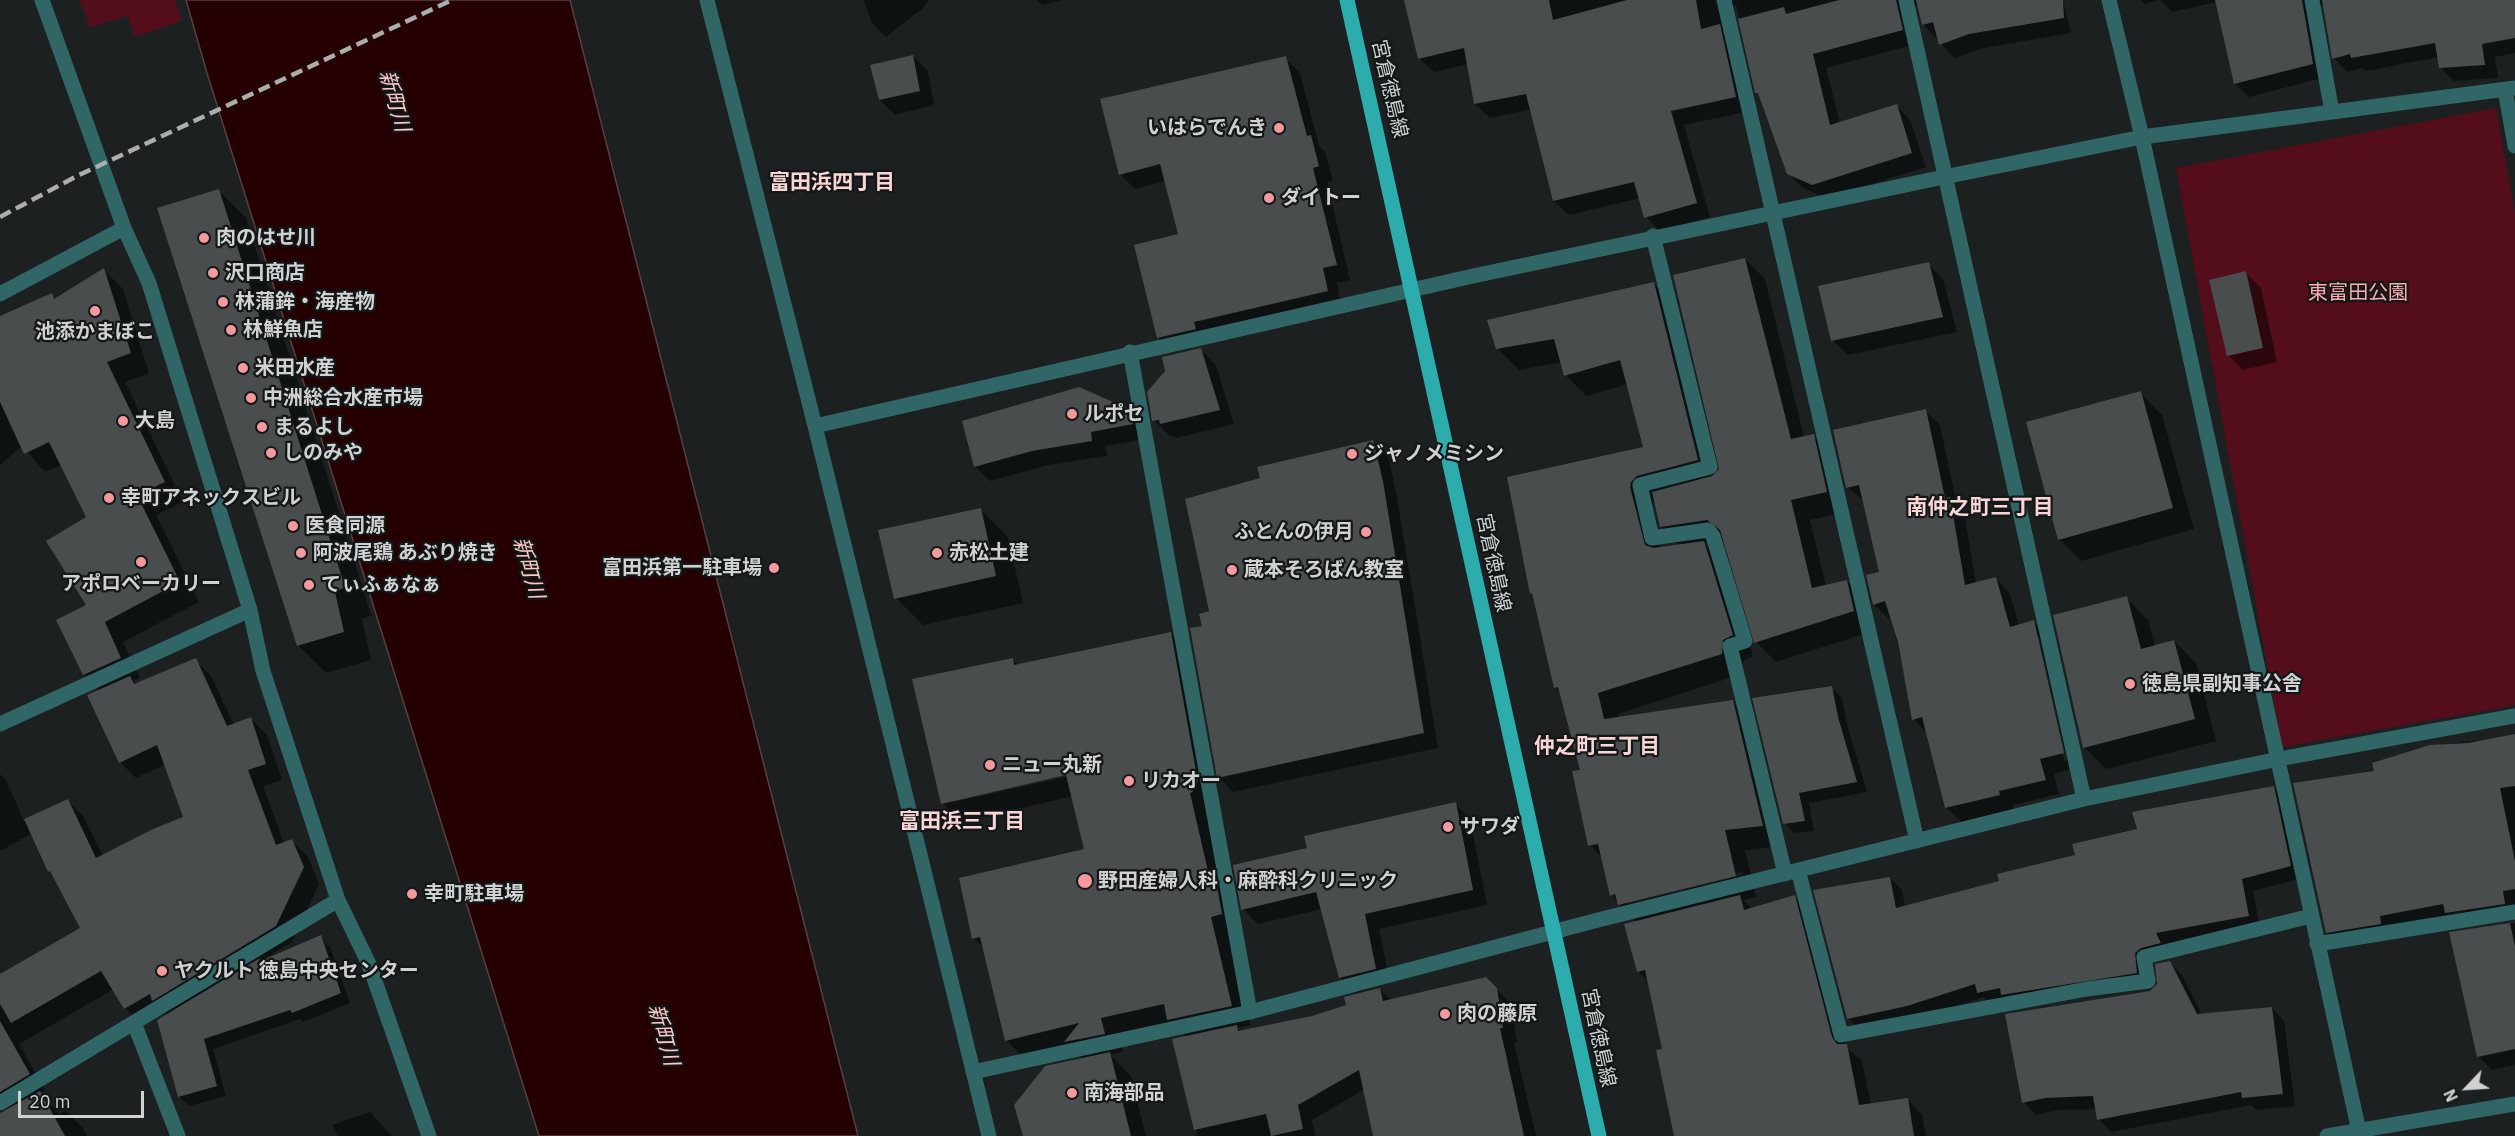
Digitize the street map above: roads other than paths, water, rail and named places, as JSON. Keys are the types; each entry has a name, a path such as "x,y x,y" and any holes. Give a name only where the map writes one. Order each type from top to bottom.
{"main road":[{"name":"宮倉徳島線","path":"1347,0 1599,1136"}],"street":[{"path":"42,0 124,228 149,283 250,610 263,671 338,900 369,964 429,1136"},
{"path":"707,0 815,426 989,1136"},
{"path":"1724,0 1771,213 1917,841"},
{"path":"1906,0 2084,799"},
{"path":"2109,0 2142,137 2359,1133"},
{"path":"2312,0 2332,112"},
{"path":"815,426 1130,352 1653,236 2142,137 2510,89 2515,146"},
{"path":"0,294 124,228"},
{"path":"1653,236 1710,467 1640,484 1652,538 1708,530 1713,536 1745,641 1730,646 1791,872 1841,1035 2087,988 2148,981 2144,957 2311,916"},
{"path":"1130,352 1250,1012"},
{"path":"0,724 250,610"},
{"path":"974,1072 1250,1012 1553,932 2084,799 2279,759 2515,716"},
{"path":"0,1103 338,900"},
{"path":"2317,944 2515,912"},
{"path":"134,1023 178,1136"},
{"path":"2327,1136 2359,1133 2515,1104"}],"water":[{"name":"新町川","path":"186,0 570,0 858,1136 539,1136"}],"railway":[{"path":"0,217 77,176 452,0"}],"place":[{"name":"いはらでんき","path":"1279,128"},
{"name":"ダイトー","path":"1269,198"},
{"name":"肉のはせ川","path":"204,238"},
{"name":"沢口商店","path":"213,273"},
{"name":"林蒲鉾・海産物","path":"223,302"},
{"name":"池添かまぼこ","path":"95,311"},
{"name":"林鮮魚店","path":"231,330"},
{"name":"米田水産","path":"243,368"},
{"name":"中洲総合水産市場","path":"251,398"},
{"name":"ルポセ","path":"1072,414"},
{"name":"大島","path":"123,421"},
{"name":"まるよし","path":"262,427"},
{"name":"しのみや","path":"271,453"},
{"name":"ジャノメミシン","path":"1352,454"},
{"name":"幸町アネックスビル","path":"109,498"},
{"name":"医食同源","path":"293,526"},
{"name":"ふとんの伊月","path":"1366,532"},
{"name":"阿波尾鶏 あぶり焼き","path":"301,553"},
{"name":"赤松土建","path":"937,553"},
{"name":"アポロベーカリー","path":"141,562"},
{"name":"富田浜第一駐車場","path":"774,568"},
{"name":"蔵本そろばん教室","path":"1232,570"},
{"name":"てぃふぁなぁ","path":"309,585"},
{"name":"徳島県副知事公舎","path":"2130,684"},
{"name":"ニュー丸新","path":"990,765"},
{"name":"リカオー","path":"1129,781"},
{"name":"サワダ","path":"1448,827"},
{"name":"野田産婦人科・麻酔科クリニック","path":"1085,881"},
{"name":"幸町駐車場","path":"412,894"},
{"name":"ヤクルト 徳島中央センター","path":"162,971"},
{"name":"肉の藤原","path":"1445,1014"},
{"name":"南海部品","path":"1072,1093"}],"district":[{"name":"富田浜四丁目","path":"832,183"},
{"name":"南仲之町三丁目","path":"1980,508"},
{"name":"仲之町三丁目","path":"1597,747"},
{"name":"富田浜三丁目","path":"962,822"}],"park label":[{"name":"東富田公園","path":"2358,293"}]}
